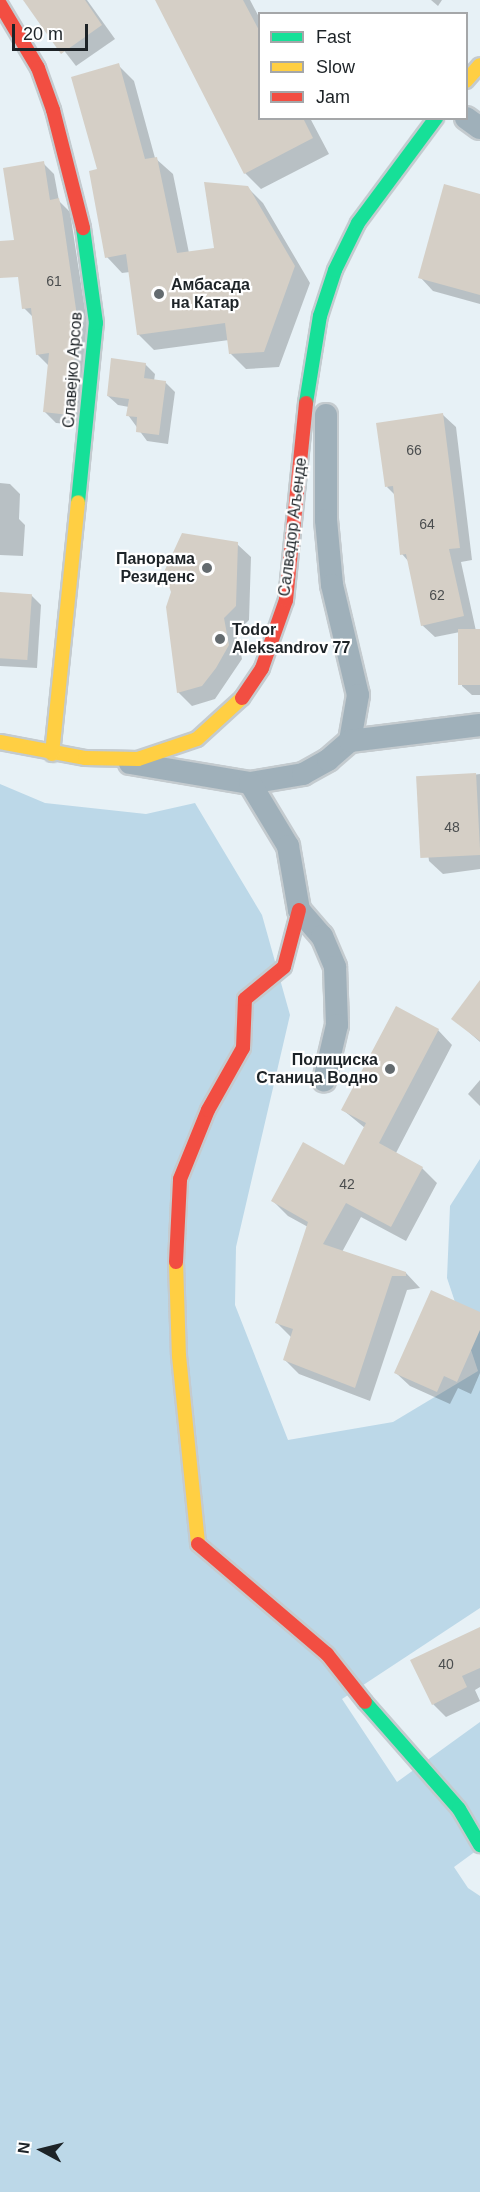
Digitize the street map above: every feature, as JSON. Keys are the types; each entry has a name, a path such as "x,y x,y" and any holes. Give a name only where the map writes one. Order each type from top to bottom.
{"street":[{"name":"Славејко Арсов","path":"0,4 38,68 53,110 80,208 96,323 52,754"},
{"path":"468,79 480,65"},
{"name":"Салвадор Аљенде","path":"0,742 52,754 112,760 160,755 197,739 237,705 262,668 286,600 310,364 320,316 335,270 358,223 435,120"},
{"name":"Салвадор Аљенде","path":"326,416 326,520 332,585 358,695 350,741"},
{"path":"112,760 250,783 303,774 328,760 350,741 480,725"},
{"path":"250,783 288,846 299,910 284,967 245,999 243,1048 208,1110 180,1179 175,1242 179,1356 198,1545 327,1654 386,1728 459,1809 480,1845"},
{"path":"299,910 322,936 335,966 337,1025 324,1081"}],"shaded area":[{"path":"0,784 45,803 146,814 195,803 262,915 290,1015 236,1247 235,1305 288,1440 393,1422 478,1371 447,1278 450,1206 480,1159 480,1608 342,1699 397,1782 480,1722 480,1848 454,1867 468,1888 480,1896 480,2192 0,2192"}],"building":[{"path":"23,0 85,0 102,25 61,54"},
{"path":"155,0 243,0 258,28 258,120 304,120 313,138 244,174"},
{"path":"119,63 145,159 157,157 177,253 214,248 204,182 248,186 295,266 264,352 229,354 225,323 137,335 126,254 105,258 89,171 97,169 71,77"},
{"path":"44,161 50,200 59,198 62,212 78,323 69,415 43,412 49,353 36,355 31,308 22,309 18,277 0,278 0,241 14,240 3,168"},
{"path":"444,184 480,194 480,295 418,278"},
{"path":"111,358 146,363 144,378 166,381 159,435 136,432 137,417 126,416 129,399 107,396"},
{"path":"443,413 460,548 449,549 464,616 421,626 406,554 400,555 393,486 385,487 376,423"},
{"path":"182,533 238,542 236,606 224,618 229,645 216,668 202,686 177,693 166,607 171,592 164,572"},
{"path":"0,592 32,594 27,660 0,658"},
{"path":"458,629 480,629 480,685 458,685"},
{"path":"476,773 480,855 420,858 416,776"},
{"path":"480,980 480,1041 451,1019"},
{"path":"396,1006 439,1029 379,1143 423,1167 391,1227 346,1203 323,1244 406,1272 406,1276 392,1276 355,1388 283,1360 293,1329 275,1323 308,1222 271,1201 303,1142 344,1165 366,1123 341,1110"},
{"path":"431,1290 480,1312 480,1330 457,1382 444,1376 437,1392 394,1373"},
{"path":"480,1627 480,1668 462,1676 467,1687 432,1705 410,1660"}],"traffic: fast":[{"path":"306,403 320,316 335,270 358,223 435,120"},
{"path":"78,502 96,323 83,228"},
{"path":"365,1702 459,1809 480,1845"}],"traffic: slow":[{"path":"468,79 480,65"},
{"path":"52,754 78,502"},
{"path":"0,742 85,758 138,759 197,739 242,698"},
{"path":"176,1262 179,1356 198,1544"}],"traffic: jam":[{"path":"0,4 38,68 53,110 83,228"},
{"path":"242,698 262,668 286,600 306,403"},
{"path":"176,1262 180,1179 208,1110 243,1048 245,999 284,967 299,910"},
{"path":"198,1544 327,1654 365,1702"}],"place":[{"name":"Амбасада на Катар","path":"159,294"},
{"name":"Панорама Резиденс","path":"207,568"},
{"name":"Todor Aleksandrov 77","path":"220,639"},
{"name":"Полициска Станица Водно","path":"390,1069"}]}
